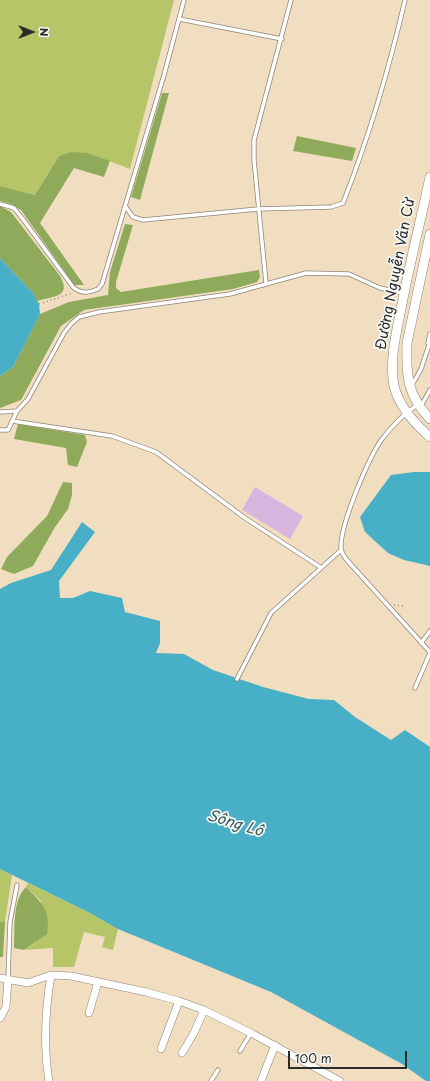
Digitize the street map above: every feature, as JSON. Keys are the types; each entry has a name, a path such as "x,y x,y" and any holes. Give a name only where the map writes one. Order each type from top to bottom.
{"main road":[{"name":"Đường Nguyễn Văn Cừ","path":"430,177 394,343 393,370 394,386 407,412 430,437"},
{"name":"Đường Nguyễn Văn Cừ","path":"430,234 407,343 407,374 410,389 419,406 430,419"}],"street":[{"path":"49,1081 45,1056 45,1025 51,975"},
{"path":"0,1018 6,1007 4,978 28,983 51,975 71,976 179,1001 204,1010 275,1045 340,1081"},
{"path":"89,1013 98,982"},
{"path":"161,1049 179,1001"},
{"path":"182,1053 194,1033 204,1010"},
{"path":"261,1081 275,1045"}],"lane":[{"path":"0,204 14,208 78,292 90,292 98,289 102,284 164,75 184,0"},
{"path":"266,283 258,209 254,140 282,39 291,0"},
{"path":"125,206 132,217 143,220 258,209 331,207 343,203 355,173 390,62 405,0"},
{"path":"179,19 282,39"},
{"path":"0,430 8,430 17,411 28,399 64,333 79,317 99,312 230,294 306,273 349,274 380,288 404,293"},
{"path":"410,389 421,369 429,343 430,334"},
{"path":"415,688 430,653 346,559 341,550 342,538 362,478 381,441 407,412 419,406 430,390"},
{"path":"0,412 17,411"},
{"path":"12,421 112,436 156,452 245,518 320,567"},
{"path":"237,679 271,613 320,567 341,550"},
{"path":"421,643 430,631"},
{"path":"4,978 10,922 17,885"},
{"path":"240,1051 251,1033"},
{"path":"211,1081 218,1070"}],"path":[{"path":"39,304 78,292"}],"green space":[{"path":"0,0 174,0 130,169 88,153 59,156 35,195 0,186"},
{"path":"162,93 169,93 140,200 131,197"},
{"path":"297,136 356,148 352,161 293,151"},
{"path":"72,152 88,153 110,161 104,177 74,168 40,223 84,285 74,285 21,210 11,204 0,201 0,186 35,195 59,156"},
{"path":"0,206 11,212 60,276 64,288 62,292 55,296 37,301 33,293 0,258"},
{"path":"125,224 133,225 116,282 116,288 121,292 259,270 260,277 257,282 233,289 84,310 61,326 21,400 0,408 0,376 13,367 40,314 69,302 108,295 110,272"},
{"path":"18,424 85,435 87,442 77,467 68,465 66,448 14,439"},
{"path":"63,482 72,483 72,495 68,509 55,527 33,566 14,574 1,569 7,557 47,516"},
{"path":"0,869 12,875 5,921 0,922"},
{"path":"28,883 88,912 118,929 113,950 102,947 105,937 84,932 74,967 53,967 53,948 24,950 35,943 41,901 26,887"},
{"path":"26,887 44,908 48,919 48,926 47,934 24,950 14,948 15,916 18,899"},
{"path":"5,921 3,957 0,957 0,922"}],"water":[{"path":"0,258 33,293 39,304 40,314 13,367 0,376"},
{"path":"414,472 430,472 430,566 404,560 388,553 365,532 360,517 391,475"},
{"name":"Sông Lô","path":"82,522 95,532 59,581 60,598 73,598 90,591 122,598 125,612 160,621 160,643 156,653 184,654 213,670 263,687 309,699 334,700 355,717 391,740 405,730 430,747 430,1081 426,1081 402,1064 271,992 118,929 88,912 0,869 0,589 11,583 51,570"}],"building":[{"path":"255,487 303,516 290,539 242,510"}]}
